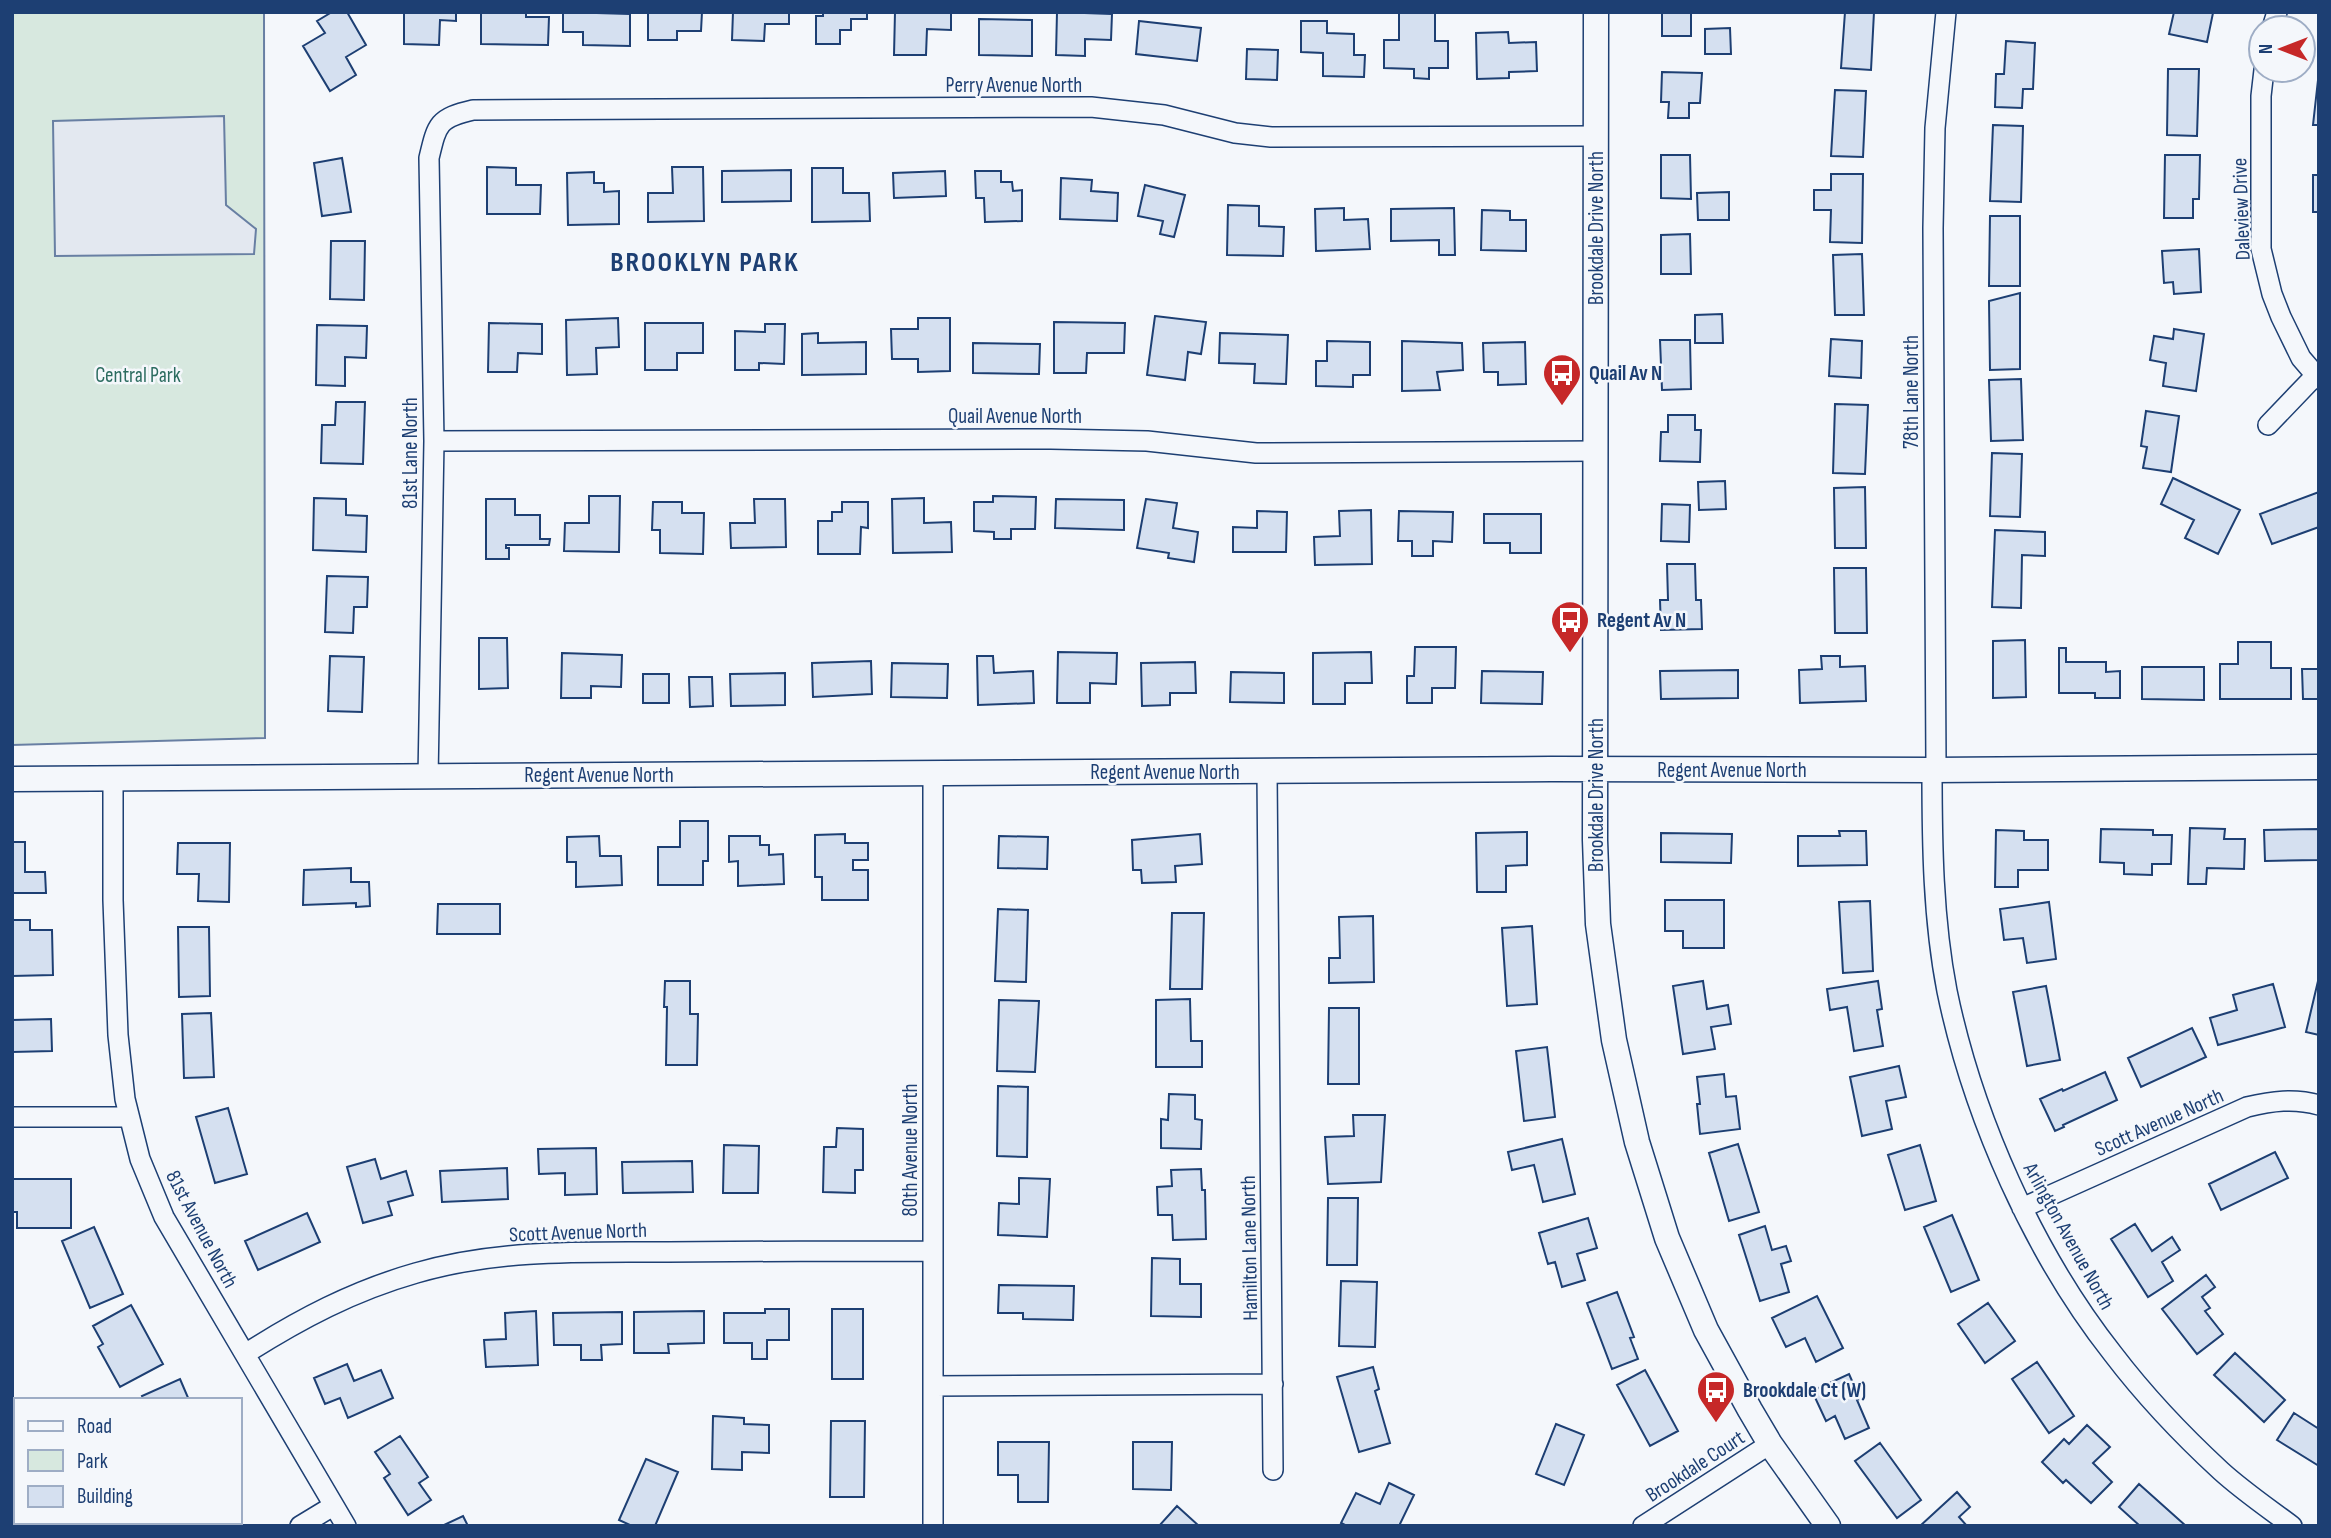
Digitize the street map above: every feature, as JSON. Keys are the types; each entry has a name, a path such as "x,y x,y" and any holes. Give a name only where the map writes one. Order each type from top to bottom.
{"street":[{"name":"Brookdale Drive North","path":"1596,12 1598,924 1614,1040 1637,1142 1667,1238 1701,1318 1770,1444 1828,1526"},
{"name":"78th Lane North","path":"1932,770 1936,765 1933,228 1935,128 1946,12"},
{"name":"Daleview Drive","path":"2262,84 2261,250 2281,317 2301,358 2317,378 2268,425"},
{"name":"Perry Avenue North","path":"435,130 451,115 473,110 1091,107 1164,116 1235,133 1271,137 1596,136"},
{"name":"81st Lane North","path":"428,778 434,441 429,158 435,130"},
{"name":"Quail Avenue North","path":"434,441 1051,439 1147,441 1256,453 1595,451"},
{"name":"Regent Avenue North","path":"12,779 2319,767"},
{"name":"Arlington Avenue North","path":"1932,770 1936,914 1947,991 1967,1067 1994,1145 2022,1209 2066,1286 2112,1354 2164,1414 2222,1472 2292,1526"},
{"name":"Hamilton Lane North","path":"1267,772 1273,1470"},
{"name":"80th Avenue North","path":"933,774 933,1526"},
{"name":"81st Avenue North","path":"113,778 113,900 118,1035 125,1099 140,1159 164,1217 346,1526"},
{"name":"Scott Avenue North","path":"2022,1209 2247,1107 2274,1101 2304,1101 2319,1105"},
{"path":"12,1117 129,1117"},
{"name":"Scott Avenue North","path":"245,1354 290,1326 352,1294 418,1272 485,1258 554,1252 933,1251"},
{"path":"933,1386 1273,1384"},
{"name":"Brookdale Court","path":"1643,1526 1770,1444"},
{"path":"300,1526 333,1506"}],"green space":[{"name":"Central Park","path":"12,12 264,12 265,738 12,745"}],"shaded area":[{"path":"224,116 226,205 256,229 254,254 55,256 53,121"}],"building":[{"path":"332,12 347,12 366,45 346,57 356,75 330,91 303,46 325,33 317,21"},
{"path":"404,12 456,12 456,21 440,20 439,45 404,44"},
{"path":"481,12 526,12 526,17 549,17 548,45 481,44"},
{"path":"563,12 630,14 630,46 583,45 583,32 563,32"},
{"path":"648,12 702,12 701,31 677,31 677,40 648,40"},
{"path":"733,12 789,12 789,24 765,24 764,41 732,40"},
{"path":"823,12 867,12 867,19 851,19 851,30 840,30 840,44 816,44 816,16 823,16"},
{"path":"895,12 951,12 951,30 927,29 926,55 894,55"},
{"path":"1057,12 1112,14 1111,40 1085,39 1085,56 1056,55"},
{"path":"1399,12 1435,12 1435,41 1448,41 1448,68 1429,68 1429,79 1414,78 1414,69 1384,68 1384,40 1399,40"},
{"path":"1662,12 1691,12 1691,36 1662,36"},
{"path":"1845,12 1874,12 1871,70 1841,68"},
{"path":"2174,12 2213,13 2207,42 2169,34"},
{"path":"979,19 1032,20 1032,56 979,55"},
{"path":"1139,21 1201,28 1197,61 1136,54"},
{"path":"1301,21 1327,21 1327,33 1354,34 1354,55 1365,55 1364,77 1323,76 1323,53 1301,52"},
{"path":"1730,28 1731,54 1705,54 1705,29"},
{"path":"1508,32 1509,43 1536,42 1537,71 1509,72 1509,78 1477,79 1476,33"},
{"path":"2006,41 2035,43 2033,89 2023,89 2022,108 1995,107 1996,74 2004,74"},
{"path":"1247,49 1278,50 1277,80 1246,79"},
{"path":"2168,69 2199,69 2197,136 2167,135"},
{"path":"2319,71 2319,125 2313,125"},
{"path":"1662,72 1702,73 1700,103 1689,103 1689,118 1668,118 1669,102 1661,102"},
{"path":"1835,90 1866,91 1863,157 1831,156"},
{"path":"1993,125 2023,126 2021,202 1990,201"},
{"path":"1661,155 1690,155 1691,199 1661,198"},
{"path":"2165,155 2200,155 2199,199 2193,199 2193,218 2164,218"},
{"path":"342,158 351,212 322,216 314,163"},
{"path":"487,167 516,168 516,185 541,185 540,214 487,214"},
{"path":"672,167 703,167 704,221 648,222 648,193 673,193"},
{"path":"812,168 843,168 843,193 869,193 870,221 812,222"},
{"path":"791,170 791,201 722,202 722,171"},
{"path":"945,171 946,196 894,198 893,173"},
{"path":"975,171 1001,171 1001,182 1012,182 1013,191 1022,190 1022,221 985,222 984,198 976,198"},
{"path":"594,172 594,183 604,183 604,192 619,191 619,224 568,225 567,173"},
{"path":"1831,174 1863,174 1862,243 1830,242 1831,210 1814,210 1814,190 1831,190"},
{"path":"2313,175 2319,175 2319,212 2313,212"},
{"path":"1061,178 1092,180 1091,191 1118,193 1117,221 1060,219"},
{"path":"1145,185 1185,195 1174,237 1160,234 1163,221 1138,216"},
{"path":"1729,192 1729,220 1698,220 1697,193"},
{"path":"1228,205 1259,206 1259,226 1284,227 1283,256 1227,255"},
{"path":"1344,208 1344,220 1368,219 1370,249 1316,251 1315,209"},
{"path":"1454,208 1455,255 1439,255 1439,240 1391,241 1391,209"},
{"path":"1482,210 1510,211 1510,220 1526,220 1526,251 1481,250"},
{"path":"1990,216 2020,216 2020,286 1989,286"},
{"path":"1690,234 1691,274 1661,274 1661,235"},
{"path":"331,241 365,241 364,300 330,299"},
{"path":"2199,249 2201,292 2174,294 2173,282 2164,283 2162,251"},
{"path":"1862,254 1864,315 1835,315 1833,255"},
{"path":"2020,293 2020,369 1990,370 1989,301"},
{"path":"1722,314 1723,343 1695,343 1695,315"},
{"path":"1155,316 1206,322 1201,354 1188,352 1185,380 1147,375"},
{"path":"618,318 619,347 596,348 597,374 567,375 566,320"},
{"path":"918,318 950,318 950,371 918,372 918,359 892,359 891,329 918,329"},
{"path":"1054,322 1125,323 1124,353 1087,353 1086,373 1054,373"},
{"path":"489,323 542,324 542,354 518,353 517,372 488,372"},
{"path":"645,323 703,323 703,353 677,353 677,370 645,370"},
{"path":"765,324 785,324 784,364 759,363 759,370 735,370 735,331 765,332"},
{"path":"317,325 367,326 366,358 345,357 345,386 316,385"},
{"path":"2174,329 2204,334 2196,391 2163,386 2166,363 2150,360 2154,336 2173,339"},
{"path":"818,333 818,343 866,342 866,374 802,375 802,334"},
{"path":"1220,333 1288,335 1286,384 1254,383 1255,364 1219,363"},
{"path":"1831,339 1862,341 1861,378 1829,376"},
{"path":"1660,340 1690,340 1691,389 1662,390"},
{"path":"1327,341 1370,342 1370,375 1353,375 1353,387 1316,386 1316,361 1327,361"},
{"path":"1402,341 1462,343 1463,370 1437,372 1440,390 1402,391"},
{"path":"1525,342 1526,384 1498,385 1498,372 1484,372 1483,343"},
{"path":"973,343 1040,344 1039,374 973,373"},
{"path":"2021,379 2023,440 1991,441 1989,380"},
{"path":"336,402 365,402 363,464 321,463 322,425 335,425"},
{"path":"1835,404 1868,405 1865,474 1833,473"},
{"path":"2146,411 2179,416 2171,472 2143,468 2147,447 2141,446"},
{"path":"1668,415 1695,415 1695,430 1701,430 1700,462 1660,461 1661,432 1668,432"},
{"path":"1992,453 2022,454 2020,517 1990,516"},
{"path":"2173,478 2240,510 2218,554 2185,538 2194,520 2161,504"},
{"path":"1725,481 1726,509 1699,510 1698,482"},
{"path":"1865,487 1866,548 1835,548 1834,488"},
{"path":"2319,492 2319,527 2272,544 2260,514"},
{"path":"589,496 620,496 619,552 564,551 565,523 589,523"},
{"path":"993,496 1036,497 1035,529 1011,529 1011,539 994,539 994,532 974,531 974,502 993,502"},
{"path":"314,498 346,499 346,515 367,516 366,552 313,550"},
{"path":"924,498 924,523 951,522 952,552 893,553 892,499"},
{"path":"486,499 515,499 515,515 540,515 540,539 550,539 549,545 506,545 506,548 509,548 509,559 486,559"},
{"path":"754,499 785,499 786,547 731,548 730,523 755,523"},
{"path":"1056,499 1124,500 1124,530 1055,528"},
{"path":"1146,499 1177,503 1173,528 1198,532 1194,562 1168,558 1169,553 1137,548"},
{"path":"653,502 682,502 682,513 704,513 703,554 660,553 660,530 652,530"},
{"path":"842,502 868,502 868,528 861,527 860,554 818,554 818,521 832,521 832,512 842,512"},
{"path":"1662,504 1690,505 1689,542 1661,541"},
{"path":"1371,510 1372,564 1315,565 1314,537 1340,536 1339,511"},
{"path":"1257,511 1287,512 1286,552 1233,552 1233,527 1257,528"},
{"path":"1399,511 1453,512 1452,542 1433,541 1433,556 1412,556 1412,541 1398,541"},
{"path":"1484,514 1541,514 1541,553 1510,553 1510,543 1484,543"},
{"path":"1995,530 2045,532 2045,556 2022,555 2021,608 1992,607"},
{"path":"1667,564 1695,564 1696,600 1701,600 1702,629 1661,630 1660,600 1668,600"},
{"path":"1834,568 1866,568 1867,633 1835,633"},
{"path":"327,576 368,577 367,607 354,607 353,633 325,632"},
{"path":"479,638 507,638 508,688 479,689"},
{"path":"2025,640 2026,697 1993,698 1993,641"},
{"path":"2238,642 2271,642 2271,668 2291,668 2291,699 2220,699 2220,664 2238,664"},
{"path":"1415,647 1456,647 1455,688 1432,688 1432,703 1407,703 1407,676 1414,676"},
{"path":"2059,648 2066,648 2066,662 2106,662 2106,672 2120,671 2120,698 2095,698 2095,693 2059,693"},
{"path":"1058,652 1117,653 1116,684 1090,683 1090,703 1057,703"},
{"path":"1371,652 1372,683 1345,683 1345,704 1313,704 1313,653"},
{"path":"562,653 622,655 621,687 591,686 591,698 561,698"},
{"path":"330,656 364,657 362,712 328,711"},
{"path":"977,656 993,656 994,673 1033,671 1034,703 978,705"},
{"path":"1821,656 1840,656 1840,667 1865,666 1866,701 1800,703 1799,670 1822,669"},
{"path":"871,661 872,694 813,697 812,663"},
{"path":"1195,662 1196,693 1170,693 1170,705 1142,706 1141,663"},
{"path":"892,663 948,664 947,698 891,697"},
{"path":"2142,667 2204,667 2204,700 2142,699"},
{"path":"2302,669 2319,669 2319,699 2303,699"},
{"path":"1738,670 1738,698 1661,699 1660,671"},
{"path":"1482,671 1543,672 1542,704 1481,703"},
{"path":"1231,672 1284,673 1284,703 1230,702"},
{"path":"785,673 785,705 731,706 730,674"},
{"path":"643,674 669,674 669,703 643,703"},
{"path":"689,677 712,677 713,706 690,707"},
{"path":"680,821 708,821 708,861 703,861 703,885 658,885 658,847 680,847"},
{"path":"2190,828 2225,829 2224,839 2245,839 2244,869 2207,868 2206,884 2188,884"},
{"path":"2101,829 2153,830 2153,835 2172,835 2171,864 2152,864 2152,875 2124,874 2124,863 2100,862"},
{"path":"2319,829 2319,860 2265,861 2264,830"},
{"path":"1996,830 2024,831 2024,840 2048,840 2048,870 2018,870 2018,887 1995,887"},
{"path":"1839,831 1866,831 1867,865 1798,866 1798,836 1840,836"},
{"path":"1527,832 1527,865 1506,866 1506,892 1477,892 1476,833"},
{"path":"1661,833 1732,834 1731,863 1661,862"},
{"path":"845,834 845,843 868,843 868,860 853,860 853,870 868,870 868,900 822,900 822,877 815,877 815,835"},
{"path":"1200,834 1202,864 1175,866 1176,882 1142,883 1141,870 1133,870 1132,840"},
{"path":"599,836 600,856 621,856 622,885 576,887 576,862 567,862 567,837"},
{"path":"729,836 760,836 760,845 769,845 769,855 783,854 784,884 738,886 738,861 729,862"},
{"path":"999,836 1048,837 1047,869 998,868"},
{"path":"12,842 25,842 25,872 45,872 46,893 12,893"},
{"path":"178,843 230,843 229,902 198,901 199,874 177,874"},
{"path":"351,868 351,882 369,882 370,906 356,907 356,903 303,905 304,870"},
{"path":"1665,900 1724,900 1724,948 1683,948 1683,931 1665,931"},
{"path":"1870,901 1873,971 1843,973 1839,902"},
{"path":"2049,902 2056,959 2027,963 2023,938 2004,940 2000,909"},
{"path":"438,904 500,904 500,934 437,934"},
{"path":"998,909 1028,910 1026,982 995,981"},
{"path":"1172,913 1204,913 1202,989 1170,989"},
{"path":"1373,916 1374,982 1329,983 1329,958 1340,958 1339,917"},
{"path":"12,920 30,920 30,930 52,930 53,975 12,976"},
{"path":"1532,926 1537,1004 1507,1006 1502,928"},
{"path":"178,927 209,927 210,996 179,997"},
{"path":"665,981 690,981 690,1014 698,1014 697,1065 666,1065"},
{"path":"1703,981 1707,1009 1728,1005 1731,1024 1711,1027 1715,1049 1683,1054 1673,986"},
{"path":"1878,981 1882,1009 1877,1010 1883,1046 1854,1051 1847,1007 1830,1010 1827,989"},
{"path":"2319,981 2319,1035 2306,1032"},
{"path":"2273,984 2285,1027 2218,1045 2210,1018 2237,1010 2233,995"},
{"path":"2046,986 2060,1060 2027,1066 2013,992"},
{"path":"1190,999 1191,1041 1202,1041 1202,1067 1156,1067 1156,1000"},
{"path":"999,1000 1039,1001 1035,1072 997,1071"},
{"path":"1329,1008 1359,1008 1359,1084 1328,1084"},
{"path":"211,1013 214,1077 184,1078 182,1014"},
{"path":"51,1019 52,1051 12,1052 12,1020"},
{"path":"2192,1028 2206,1057 2141,1087 2128,1058"},
{"path":"1547,1047 1555,1117 1524,1121 1516,1051"},
{"path":"1899,1066 1906,1097 1886,1101 1892,1129 1862,1136 1850,1077"},
{"path":"2105,1072 2117,1100 2055,1131 2040,1099"},
{"path":"1724,1074 1726,1097 1736,1096 1740,1129 1700,1134 1697,1077"},
{"path":"998,1086 1028,1087 1027,1157 997,1156"},
{"path":"1169,1094 1195,1095 1195,1119 1202,1120 1201,1149 1161,1148 1161,1119 1168,1120"},
{"path":"228,1108 247,1174 215,1183 196,1117"},
{"path":"1353,1115 1385,1115 1381,1182 1328,1184 1325,1137 1354,1136"},
{"path":"837,1128 863,1129 863,1170 855,1170 855,1193 823,1192 824,1147 836,1147"},
{"path":"1562,1139 1575,1194 1543,1202 1534,1165 1512,1170 1508,1152"},
{"path":"1738,1144 1759,1212 1729,1221 1709,1153"},
{"path":"724,1145 759,1146 758,1193 723,1193"},
{"path":"1920,1145 1936,1201 1905,1210 1888,1155"},
{"path":"596,1148 597,1194 565,1195 565,1173 539,1174 538,1149"},
{"path":"2275,1152 2288,1178 2221,1210 2209,1184"},
{"path":"375,1159 381,1179 406,1171 413,1195 388,1202 392,1215 363,1223 347,1167"},
{"path":"692,1161 693,1192 623,1193 622,1162"},
{"path":"507,1168 508,1199 442,1202 440,1171"},
{"path":"1201,1169 1202,1190 1205,1190 1206,1239 1173,1240 1172,1215 1158,1215 1157,1187 1172,1186 1171,1170"},
{"path":"1019,1178 1050,1179 1047,1237 998,1235 999,1203 1019,1204"},
{"path":"12,1179 71,1179 71,1228 17,1228 17,1212 12,1212"},
{"path":"1328,1198 1358,1198 1357,1265 1327,1265"},
{"path":"307,1213 320,1242 258,1270 245,1241"},
{"path":"1952,1215 1979,1280 1951,1292 1924,1227"},
{"path":"1588,1218 1597,1248 1577,1254 1585,1280 1562,1287 1555,1262 1548,1264 1539,1233"},
{"path":"2135,1224 2152,1251 2172,1237 2180,1250 2162,1262 2173,1281 2148,1297 2111,1239"},
{"path":"1765,1226 1772,1250 1786,1246 1791,1261 1781,1264 1789,1292 1760,1301 1739,1235"},
{"path":"94,1227 123,1294 90,1308 62,1241"},
{"path":"1152,1258 1180,1259 1180,1284 1201,1284 1201,1317 1151,1316"},
{"path":"2206,1275 2215,1287 2202,1297 2210,1308 2205,1311 2223,1334 2197,1354 2162,1309"},
{"path":"1341,1281 1377,1282 1375,1347 1339,1346"},
{"path":"999,1285 1074,1286 1073,1320 1023,1319 1023,1313 998,1313"},
{"path":"1617,1292 1634,1337 1630,1338 1638,1359 1612,1369 1587,1303"},
{"path":"1817,1296 1843,1348 1816,1362 1805,1338 1786,1347 1772,1318"},
{"path":"1988,1303 2015,1341 1985,1363 1958,1324"},
{"path":"131,1305 163,1364 120,1387 98,1347 103,1344 93,1326"},
{"path":"765,1309 789,1309 789,1340 767,1340 767,1359 752,1359 752,1343 724,1343 724,1313 765,1313"},
{"path":"832,1309 863,1309 863,1379 832,1379"},
{"path":"536,1311 538,1365 486,1367 484,1340 506,1339 505,1313"},
{"path":"704,1311 704,1343 668,1344 669,1353 634,1353 634,1312"},
{"path":"622,1312 622,1344 601,1345 602,1360 581,1360 581,1345 554,1345 553,1313"},
{"path":"2235,1353 2285,1400 2264,1422 2214,1375"},
{"path":"2037,1362 2074,1416 2049,1433 2012,1379"},
{"path":"347,1364 354,1381 381,1370 393,1398 348,1418 340,1398 325,1404 314,1378"},
{"path":"1373,1367 1379,1389 1375,1391 1390,1443 1359,1452 1337,1377"},
{"path":"1645,1370 1678,1431 1650,1446 1617,1385"},
{"path":"1849,1374 1869,1428 1845,1439 1835,1416 1826,1421 1812,1391"},
{"path":"180,1379 188,1398 143,1398 142,1396"},
{"path":"2294,1413 2319,1429 2319,1466 2277,1440"},
{"path":"713,1416 744,1418 744,1424 769,1425 769,1453 742,1452 742,1470 712,1469"},
{"path":"831,1421 865,1421 864,1497 830,1497"},
{"path":"1556,1424 1584,1435 1564,1485 1536,1474"},
{"path":"2087,1425 2110,1447 2093,1463 2112,1482 2091,1503 2066,1480 2063,1483 2042,1462 2064,1439 2069,1444"},
{"path":"400,1436 428,1477 419,1483 431,1500 408,1515 384,1478 390,1474 375,1452"},
{"path":"998,1442 1049,1442 1048,1502 1018,1502 1018,1475 998,1475"},
{"path":"1133,1442 1172,1442 1171,1490 1133,1489"},
{"path":"1880,1443 1921,1500 1897,1518 1855,1461"},
{"path":"646,1459 678,1472 655,1526 632,1526 619,1520"},
{"path":"1389,1483 1414,1495 1399,1526 1347,1526 1341,1523 1356,1493 1380,1504"},
{"path":"2139,1484 2186,1526 2140,1526 2119,1507"},
{"path":"1957,1492 1970,1507 1959,1517 1967,1526 1920,1526"},
{"path":"1177,1506 1199,1526 1159,1526"},
{"path":"463,1516 468,1526 442,1526"},
{"path":"84,1524 122,1524 120,1526 82,1526"}],"place":[{"name":"Quail Av N","path":"1562,407"},
{"name":"Regent Av N","path":"1570,654"},
{"name":"Brookdale Ct (W)","path":"1716,1424"}],"district":[{"name":"BROOKLYN PARK","path":"705,261"}]}
